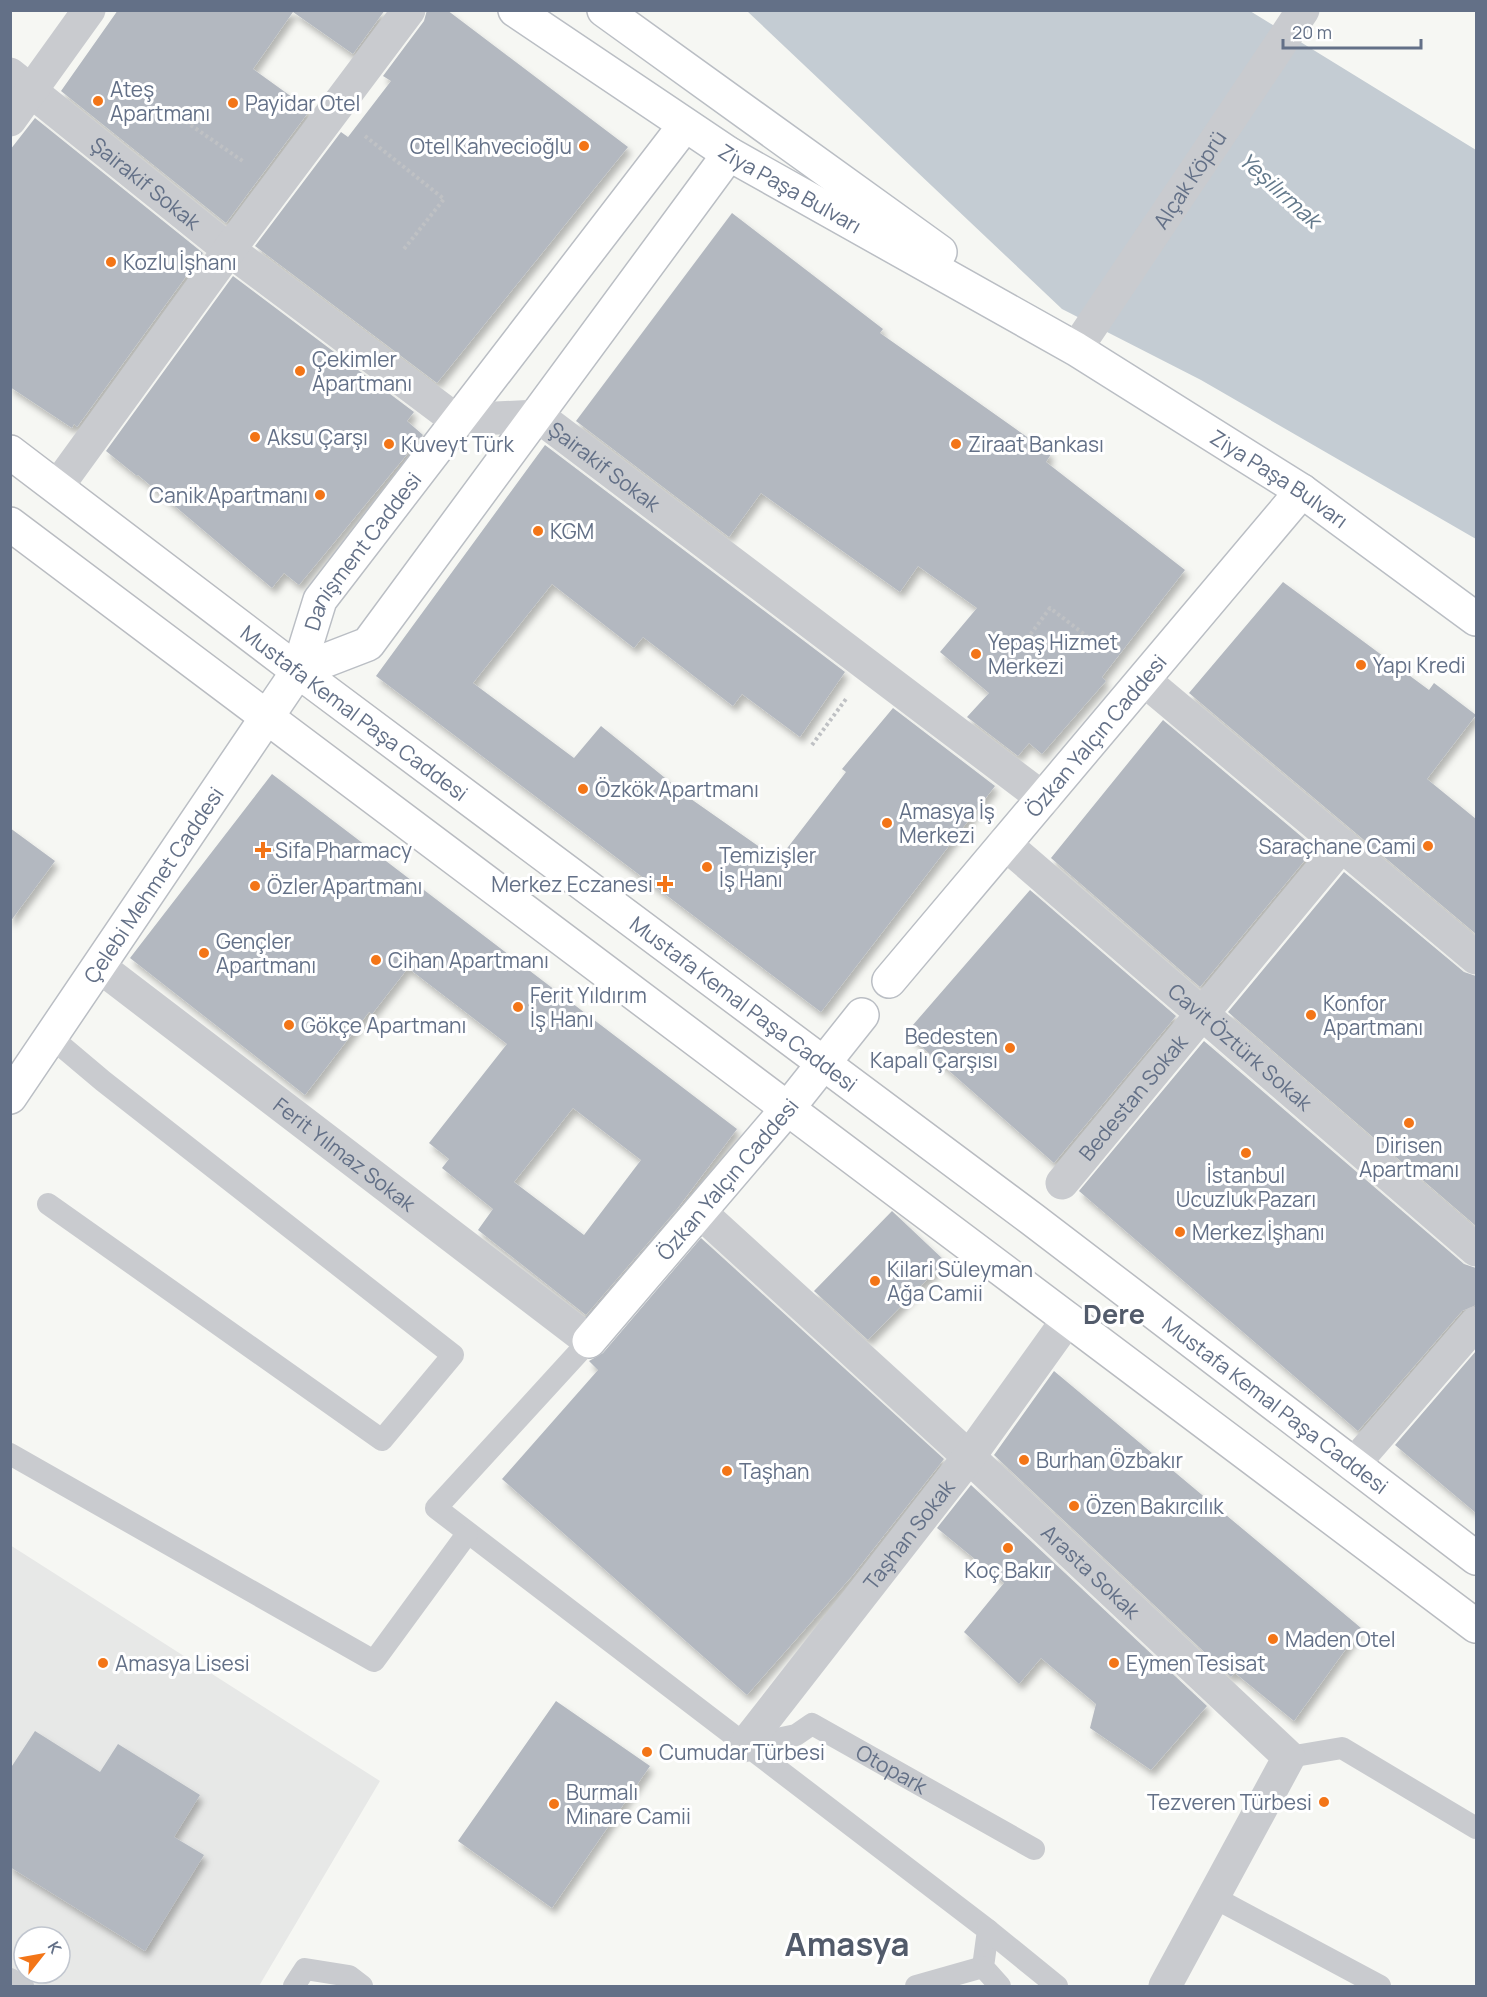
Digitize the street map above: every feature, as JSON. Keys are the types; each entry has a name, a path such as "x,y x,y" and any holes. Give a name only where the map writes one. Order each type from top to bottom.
{"street":[{"path":"10,120 21,83 89,10"},
{"path":"57,487 229,250 409,10"},
{"name":"Ziya Paşa Bulvarı","path":"515,10 729,154 1076,349 1302,491 1476,620"},
{"name":"Ziya Paşa Bulvarı","path":"604,10 1076,349"},
{"name":"Alçak Köprü","path":"1076,349 1303,10"},
{"name":"Şairakif Sokak","path":"21,83 229,250 456,420 538,416 1044,799"},
{"name":"Danişment Caddesi","path":"298,671 320,600 456,420 685,125"},
{"name":"Danişment Caddesi","path":"298,671 368,644 729,154"},
{"name":"Mustafa Kemal Paşa Caddesi","path":"10,452 298,671 822,1062 1476,1558"},
{"name":"Özkan Yalçın Caddesi","path":"889,981 1302,491"},
{"path":"10,524 1476,1626"},
{"name":"Çelebi Mehmet Caddesi","path":"10,1097 100,968 269,718 298,671"},
{"path":"1144,680 1476,958"},
{"name":"Cavit Öztürk Sokak","path":"1004,843 1476,1250"},
{"name":"Bedestan Sokak","path":"1062,1183 1342,845"},
{"name":"Ferit Yılmaz Sokak","path":"100,968 589,1341"},
{"name":"Özkan Yalçın Caddesi","path":"589,1341 788,1108 822,1062 862,1015"},
{"name":"Arasta Sokak","path":"700,1212 969,1456 1289,1757"},
{"name":"Taşhan Sokak","path":"744,1746 969,1456 1068,1319"},
{"path":"1353,1465 1476,1323"},
{"path":"1165,1986 1215,1898 1289,1757"}],"lane":[{"path":"48,1204 382,1440 453,1355 102,1081 52,1038"},
{"path":"589,1341 436,1508 744,1746 988,1930 1057,1986"},
{"path":"10,1454 374,1662 467,1534"},
{"name":"Otopark","path":"744,1746 796,1735 812,1724 1034,1849"},
{"path":"1289,1757 1342,1748 1476,1828"},
{"path":"1215,1898 1380,1986"},
{"path":"988,1930 983,1967 1000,1986"},
{"path":"916,1986 983,1967"},
{"path":"294,1986 305,1969 348,1976 362,1986"},
{"path":"10,1979 23,1986"}],"path":[{"path":"166,108 278,186"},
{"path":"334,111 444,199 404,249"},
{"path":"1027,639 1050,608 1144,680"},
{"path":"812,745 869,666"}],"shaded area":[{"name":"Amasya Lisesi","path":"10,1545 380,1781 259,1986 11,1986"}],"water":[{"name":"Yeşilırmak","path":"747,11 1250,11 1476,150 1476,539 1201,380 1062,309"}],"building":[{"path":"118,10 385,10 353,54 293,12 253,69 310,110 226,223 61,91"},
{"path":"427,10 447,10 628,147 437,383 255,246 341,132 348,137 391,81 383,76 424,21"},
{"path":"35,118 203,253 77,427 74,424 72,428 10,387 10,150"},
{"path":"732,213 883,329 880,333 1051,454 1046,462 1185,570 1102,677 1106,681 1042,754 1029,743 1018,756 967,717 989,693 940,652 977,608 918,566 900,592 761,493 729,537 576,421"},
{"path":"233,276 414,412 407,421 423,435 299,585 284,573 272,588 138,475 106,451"},
{"path":"545,445 845,672 800,737 742,694 733,706 643,637 634,648 552,584 473,683 574,758 601,726 691,799 778,860 846,772 842,769 893,708 995,786 821,1012 376,676"},
{"path":"1283,582 1429,690 1434,683 1476,715 1427,779 1476,819 1476,934 1189,693"},
{"path":"1163,720 1315,848 1200,987 1051,858"},
{"path":"272,774 737,1129 677,1209 586,1315 478,1230 493,1209 442,1168 449,1159 429,1143 507,1044 408,968 372,1014 369,1012 305,1095 130,958","holes":["573,1108 641,1160 584,1235 514,1182"]},
{"path":"10,828 55,861 10,922"},
{"path":"1344,872 1464,972 1476,976 1476,1226 1228,1012"},
{"path":"1030,890 1176,1016 1054,1163 906,1033"},
{"path":"1204,1041 1464,1264 1476,1268 1476,1305 1462,1311 1358,1431 1079,1191"},
{"name":"Kilari Süleyman Ağa Camii","path":"892,1211 945,1261 868,1340 814,1291"},
{"name":"Taşhan","path":"701,1238 944,1459 852,1576 747,1695 502,1479 598,1370 589,1361 603,1353"},
{"path":"1476,1351 1476,1513 1395,1445"},
{"path":"1054,1371 1361,1628 1294,1721 1235,1673 1231,1677 994,1455"},
{"path":"971,1485 1207,1706 1151,1770 1090,1728 1096,1704 1041,1658 1019,1684 964,1632 1004,1583 937,1528"},
{"name":"Burmalı Minare Camii","path":"556,1701 650,1766 552,1908 458,1841"},
{"path":"35,1731 100,1772 118,1744 200,1795 174,1837 204,1855 145,1951 10,1867 10,1769"}],"place":[{"name":"Ateş Apartmanı","path":"98,101"},
{"name":"Payidar Otel","path":"233,103"},
{"name":"Otel Kahvecioğlu","path":"584,146"},
{"name":"Kozlu İşhanı","path":"111,262"},
{"name":"Çekimler Apartmanı","path":"300,371"},
{"name":"Aksu Çarşı","path":"255,437"},
{"name":"Kuveyt Türk","path":"389,444"},
{"name":"Ziraat Bankası","path":"956,444"},
{"name":"Canik Apartmanı","path":"320,495"},
{"name":"KGM","path":"538,531"},
{"name":"Yepaş Hizmet Merkezi","path":"976,654"},
{"name":"Yapı Kredi","path":"1361,665"},
{"name":"Özkök Apartmanı","path":"583,789"},
{"name":"Amasya İş Merkezi","path":"887,823"},
{"name":"Saraçhane Cami","path":"1428,846"},
{"name":"Sifa Pharmacy","path":"263,850"},
{"name":"Temizişler İş Hanı","path":"707,867"},
{"name":"Merkez Eczanesi","path":"665,884"},
{"name":"Özler Apartmanı","path":"255,886"},
{"name":"Gençler Apartmanı","path":"204,953"},
{"name":"Cihan Apartmanı","path":"376,960"},
{"name":"Ferit Yıldırım İş Hanı","path":"518,1007"},
{"name":"Konfor Apartmanı","path":"1311,1015"},
{"name":"Gökçe Apartmanı","path":"289,1025"},
{"name":"Bedesten Kapalı Çarşısı","path":"1010,1048"},
{"name":"Dirisen Apartmanı","path":"1409,1123"},
{"name":"İstanbul Ucuzluk Pazarı","path":"1246,1153"},
{"name":"Merkez İşhanı","path":"1180,1232"},
{"name":"Kilari Süleyman Ağa Camii","path":"875,1281"},
{"name":"Burhan Özbakır","path":"1024,1460"},
{"name":"Taşhan","path":"727,1471"},
{"name":"Özen Bakırcılık","path":"1074,1506"},
{"name":"Koç Bakır","path":"1008,1548"},
{"name":"Maden Otel","path":"1273,1639"},
{"name":"Amasya Lisesi","path":"103,1663"},
{"name":"Eymen Tesisat","path":"1114,1663"},
{"name":"Cumudar Türbesi","path":"647,1752"},
{"name":"Tezveren Türbesi","path":"1324,1802"},
{"name":"Burmalı Minare Camii","path":"554,1804"}],"district":[{"name":"Dere","path":"1114,1313"},
{"name":"Amasya","path":"847,1943"}]}
